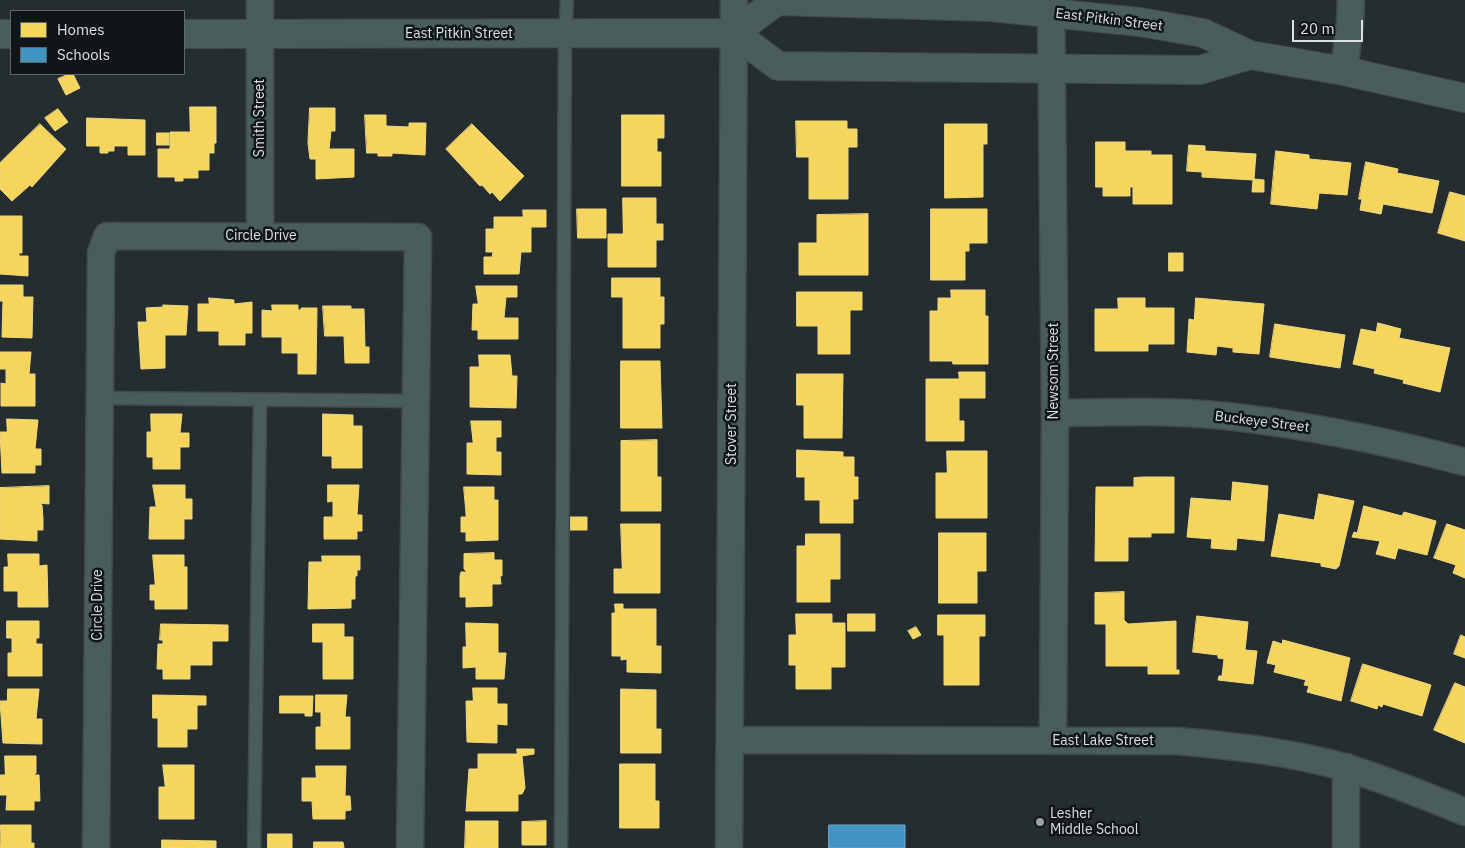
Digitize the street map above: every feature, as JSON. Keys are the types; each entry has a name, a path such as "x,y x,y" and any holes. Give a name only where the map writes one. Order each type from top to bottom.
{"street":[{"name":"Smith Street","path":"260,0 260,236"},
{"name":"Stover Street","path":"730,848 734,0"},
{"path":"1344,71 1351,0"},
{"name":"East Pitkin Street","path":"734,34 777,1 1051,7 1203,34 1250,55 1344,71 1465,98"},
{"name":"Newsom Street","path":"1051,7 1055,413 1053,741"},
{"name":"East Pitkin Street","path":"185,34 734,34 778,66 1200,70 1250,55"},
{"name":"Circle Drive","path":"96,848 101,253 107,236 418,237 410,848"},
{"name":"Buckeye Street","path":"1055,413 1140,411 1225,416 1310,427 1393,443 1465,462"},
{"name":"East Lake Street","path":"730,740 1177,741 1245,748 1346,768 1404,787 1465,812"},
{"path":"1346,768 1346,848"}],"lane":[{"path":"561,848 565,34 567,0"},
{"path":"100,398 416,402"},
{"path":"254,848 260,401"}],"building: Homes":[{"path":"67,75 74,75 80,88 66,95 58,79"},
{"path":"190,107 216,107 216,143 214,143 214,153 209,153 209,170 198,170 198,178 183,178 183,181 175,181 175,177 158,177 158,149 170,149 170,132 190,132"},
{"path":"310,108 335,108 335,131 331,131 329,149 354,149 354,177 316,179 316,159 310,159 308,143"},
{"path":"58,109 68,122 55,131 45,118"},
{"path":"365,115 386,115 386,126 409,127 409,123 426,123 425,155 392,153 392,156 378,156 378,153 367,153"},
{"path":"622,115 664,115 664,138 657,138 657,152 661,152 661,186 622,186"},
{"path":"87,118 145,120 145,155 128,155 128,146 114,146 114,151 100,153 100,146 87,146"},
{"path":"796,121 847,121 847,129 857,129 857,147 848,147 848,199 809,199 809,157 797,157"},
{"path":"40,124 66,149 32,187 30,185 12,201 0,189 0,163"},
{"path":"472,124 524,176 500,201 492,192 490,194 482,185 480,186 446,149"},
{"path":"945,124 987,124 987,144 983,144 983,197 945,198"},
{"path":"157,133 169,133 169,145 157,145"},
{"path":"1096,142 1125,142 1125,151 1151,151 1151,155 1172,155 1172,204 1133,204 1133,187 1130,187 1130,196 1103,196 1103,187 1096,187"},
{"path":"1189,145 1205,146 1205,151 1256,154 1254,179 1264,180 1264,192 1252,192 1253,180 1202,177 1202,172 1187,171"},
{"path":"1276,151 1309,155 1309,159 1351,163 1347,195 1319,193 1317,209 1271,204"},
{"path":"1366,162 1398,169 1397,173 1439,181 1432,213 1383,204 1381,214 1360,210 1362,199 1359,199"},
{"path":"1450,192 1465,196 1465,241 1438,233"},
{"path":"623,198 656,198 656,224 663,224 663,240 656,240 656,267 608,267 608,234 623,234"},
{"path":"577,209 606,209 606,238 578,238"},
{"path":"931,209 987,209 987,243 969,243 969,251 965,251 965,280 931,280"},
{"path":"523,210 546,210 546,227 531,227 531,252 521,252 519,274 484,274 484,257 492,257 493,252 486,252 486,229 494,229 494,217 523,217"},
{"path":"868,214 868,275 799,275 799,243 817,243 817,215"},
{"path":"0,216 22,216 22,253 19,253 19,256 28,256 28,276 0,274"},
{"path":"1169,253 1183,253 1183,271 1169,271"},
{"path":"612,278 660,278 660,297 664,297 664,324 660,324 660,348 623,348 623,297 612,297"},
{"path":"0,285 23,285 23,297 33,297 32,338 2,337 3,301 0,301"},
{"path":"476,286 517,286 517,297 506,297 504,318 518,318 518,339 478,339 478,330 472,330 473,304 478,304"},
{"path":"951,290 985,290 985,316 988,316 988,364 953,364 952,361 930,361 930,311 938,311 938,298 951,298"},
{"path":"797,292 862,292 862,310 850,310 850,354 818,354 818,326 797,326"},
{"path":"209,298 234,300 234,304 252,302 252,333 245,333 245,345 219,345 219,331 198,331 198,304 209,304"},
{"path":"1118,298 1145,298 1145,308 1174,308 1174,344 1148,344 1148,351 1095,351 1095,309 1118,309"},
{"path":"1196,298 1264,304 1259,354 1233,352 1233,348 1217,346 1216,355 1187,352 1189,319 1194,320"},
{"path":"163,305 188,306 186,335 165,335 165,368 141,369 138,322 147,322 146,308 163,307"},
{"path":"272,305 298,305 298,310 301,310 301,308 317,308 316,374 298,374 298,353 282,353 282,337 262,337 262,310 272,311"},
{"path":"323,306 351,306 351,309 364,309 365,347 369,347 369,363 345,363 344,336 325,336"},
{"path":"1378,323 1401,329 1399,338 1450,348 1440,392 1403,383 1404,380 1374,373 1375,369 1353,364 1361,329 1376,332"},
{"path":"1275,324 1345,335 1340,368 1270,357"},
{"path":"0,352 31,352 29,374 35,374 35,406 1,406 1,383 6,384 6,369 0,369"},
{"path":"479,355 510,355 512,376 517,376 516,408 470,407 470,367 479,367"},
{"path":"621,361 660,361 662,428 621,428"},
{"path":"959,372 985,372 985,398 959,398 959,421 964,421 964,441 926,441 926,379 959,379"},
{"path":"797,374 843,374 842,438 804,438 804,405 797,405"},
{"path":"151,414 182,414 180,433 189,433 189,447 180,447 180,469 153,469 153,457 147,457 147,432 151,432"},
{"path":"323,414 353,415 353,426 362,426 362,468 332,468 332,456 323,456"},
{"path":"7,419 38,420 35,449 41,449 41,465 35,465 35,473 2,473 0,432 7,432"},
{"path":"471,421 501,421 501,437 496,437 496,452 501,452 501,475 467,474 467,443 473,443"},
{"path":"657,440 657,477 661,477 661,511 621,511 621,441"},
{"path":"797,450 843,452 843,457 854,457 854,477 858,477 858,499 853,499 853,523 820,523 820,500 805,500 805,477 797,477"},
{"path":"947,451 987,451 987,518 936,518 936,473 947,473"},
{"path":"1174,477 1174,533 1151,533 1151,537 1128,537 1128,561 1095,561 1096,487 1134,487 1134,478"},
{"path":"1233,482 1268,486 1264,541 1237,538 1236,550 1211,548 1212,539 1187,537 1191,498 1231,501"},
{"path":"153,485 185,485 185,499 192,499 192,519 184,519 184,539 149,539 150,507 156,507"},
{"path":"328,485 359,485 357,515 362,515 362,531 357,531 357,539 324,539 324,517 333,517 333,501 328,502"},
{"path":"49,486 49,504 37,503 42,505 43,530 37,530 37,541 0,539 0,488"},
{"path":"464,487 494,487 494,500 498,500 498,540 466,541 466,532 461,532 461,517 466,517"},
{"path":"1319,494 1354,501 1339,566 1336,569 1321,566 1321,563 1271,556 1279,514 1314,520"},
{"path":"1364,506 1402,516 1404,512 1436,521 1427,555 1398,548 1395,559 1376,554 1380,541 1352,537 1354,532 1357,533"},
{"path":"569,517 587,517 587,530 569,530"},
{"path":"621,524 660,524 660,593 614,593 614,569 622,569"},
{"path":"1447,524 1465,530 1465,578 1453,573 1456,565 1434,558"},
{"path":"939,533 986,533 986,571 977,571 977,603 939,603"},
{"path":"806,534 840,534 840,579 830,579 830,602 797,602 797,546 805,546"},
{"path":"494,553 494,560 502,560 502,576 500,576 501,584 492,584 492,606 466,607 466,597 460,597 461,572 467,572 464,569 464,554"},
{"path":"8,554 39,554 39,566 47,565 48,607 18,607 18,591 4,591 4,567 8,567"},
{"path":"153,555 184,555 184,567 187,567 187,609 155,609 155,600 150,600 150,585 155,585"},
{"path":"322,556 360,556 360,570 357,570 357,576 355,576 355,599 351,599 351,608 308,609 309,562 322,562"},
{"path":"1124,592 1124,620 1128,624 1176,621 1176,670 1179,670 1179,674 1148,674 1148,666 1106,666 1106,624 1095,624 1095,593"},
{"path":"615,604 623,604 623,609 656,609 656,646 661,646 661,673 627,672 627,659 621,660 621,656 612,656 612,613 615,613"},
{"path":"796,614 832,614 832,623 845,623 845,667 831,667 831,689 796,689 796,665 789,665 789,635 796,635"},
{"path":"848,614 875,614 875,631 848,631"},
{"path":"938,615 985,615 985,636 979,636 979,685 944,685 944,635 938,635"},
{"path":"1197,616 1248,622 1245,650 1257,651 1253,684 1218,680 1219,676 1222,676 1224,659 1218,658 1218,655 1193,652"},
{"path":"7,621 39,621 39,638 36,638 36,644 42,644 42,676 8,676 8,653 12,653 12,638 7,638"},
{"path":"466,623 498,624 498,653 506,653 504,679 476,679 476,667 463,668 463,647 466,647"},
{"path":"161,624 228,625 228,641 212,641 212,665 190,665 190,679 163,679 163,669 157,669 158,644 163,644 163,640 160,640"},
{"path":"313,624 344,624 344,637 353,637 353,679 323,679 323,642 313,642"},
{"path":"916,627 921,635 913,639 908,631"},
{"path":"1461,635 1465,637 1465,658 1454,654"},
{"path":"1283,640 1350,658 1341,701 1307,692 1309,686 1304,685 1306,680 1274,672 1276,665 1267,663 1273,641 1282,644"},
{"path":"1363,664 1431,685 1422,716 1383,704 1382,707 1378,705 1377,709 1351,701"},
{"path":"1455,683 1465,687 1465,743 1434,730"},
{"path":"473,688 497,688 497,704 507,704 507,725 497,724 497,743 467,742 466,701 473,701"},
{"path":"8,689 39,689 36,719 42,719 42,744 3,743 0,701 7,701"},
{"path":"621,689 656,690 656,729 661,729 661,753 621,753"},
{"path":"153,695 206,696 206,705 197,705 197,729 187,729 187,747 158,747 158,718 153,718"},
{"path":"316,695 347,695 345,717 350,717 350,749 316,749 316,727 321,727 321,712 316,712"},
{"path":"280,696 313,696 312,716 305,716 305,713 280,713"},
{"path":"517,749 534,749 534,754 522,756 525,788 522,794 518,794 518,811 466,811 469,769 478,769 478,754 517,754"},
{"path":"5,756 36,756 36,773 34,775 39,775 40,801 34,801 34,810 6,810 7,795 0,795 0,775 5,775"},
{"path":"620,764 655,764 655,801 659,801 659,828 620,828"},
{"path":"163,765 194,765 194,819 159,819 159,787 165,787"},
{"path":"316,766 346,766 345,796 350,796 351,810 345,811 345,819 313,819 312,801 302,801 302,778 316,778"},
{"path":"466,821 498,821 498,848 465,848"},
{"path":"546,821 546,845 522,845 522,822"},
{"path":"1,825 31,825 31,843 34,843 34,848 0,848"},
{"path":"268,834 292,834 292,848 268,848"},
{"path":"162,840 216,841 216,848 162,848"},
{"path":"314,842 343,842 344,848 314,848"}],"building: Schools":[{"path":"829,825 905,825 905,848 829,848"}],"place":[{"name":"Lesher Middle School","path":"1040,822"}]}
